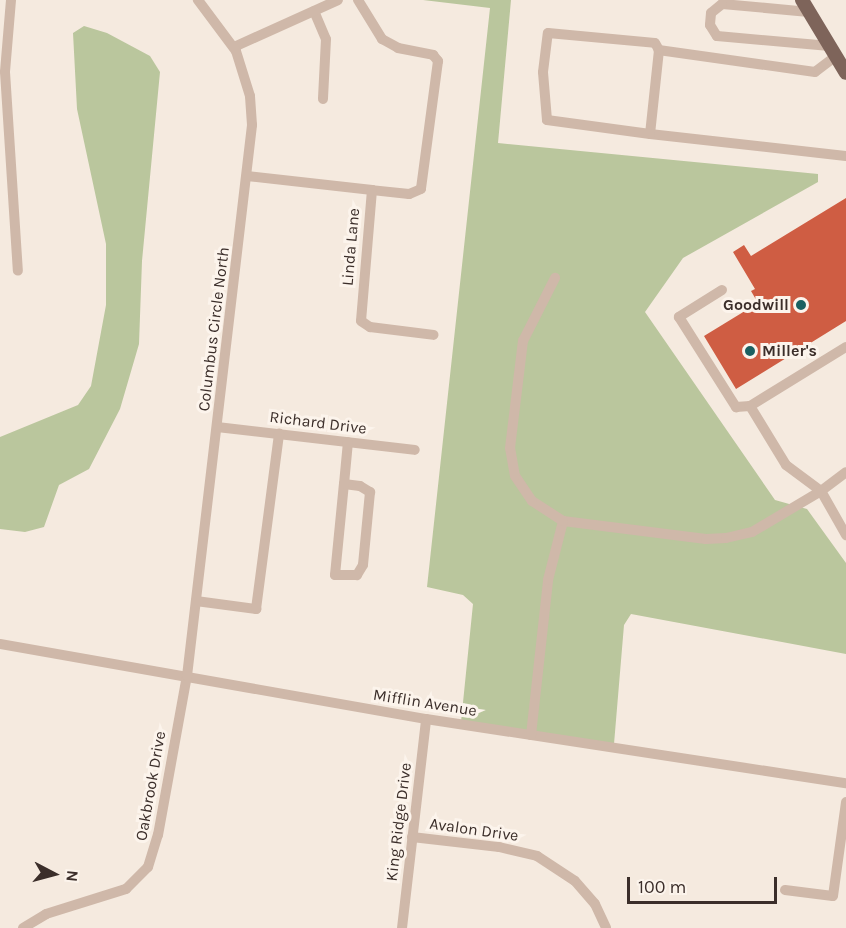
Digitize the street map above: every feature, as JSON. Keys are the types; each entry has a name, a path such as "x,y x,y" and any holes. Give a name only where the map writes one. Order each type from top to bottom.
{"main road":[{"path":"806,6 846,73"}],"street":[{"path":"11,0 5,56 18,271"},
{"name":"Columbus Circle North","path":"187,676 247,176 252,109 234,47 198,0"},
{"path":"234,47 338,0"},
{"path":"358,0 382,39 398,48 433,55 438,61 421,189 409,194 372,190"},
{"path":"806,6 722,4 711,13 710,25 717,36 833,51"},
{"path":"314,11 326,39 323,99"},
{"path":"650,134 659,50 655,43 548,33 543,72 547,120 650,134 846,156"},
{"path":"659,50 815,72 833,51"},
{"name":"Linda Lane","path":"247,176 372,190 361,321 370,327 434,335"},
{"path":"555,278 523,341 510,448 515,476 532,501 563,521 706,539 726,538 752,532 821,491 846,472"},
{"path":"722,290 679,317 736,407 750,406 846,347"},
{"path":"750,406 786,465 821,491 846,535"},
{"name":"Richard Drive","path":"217,427 415,450"},
{"path":"196,601 256,609 279,434"},
{"path":"344,484 360,486 370,492 363,565 357,575 335,575 348,442"},
{"path":"531,735 548,580 563,521"},
{"name":"Mifflin Avenue","path":"0,644 426,719 846,783"},
{"name":"Oakbrook Drive","path":"23,928 46,914 118,894 148,867 155,849 187,676"},
{"name":"King Ridge Drive","path":"402,928 426,719"},
{"path":"785,890 833,896 846,802"},
{"name":"Avalon Drive","path":"412,837 499,847 537,856 575,881 595,904 606,928"}],"green space":[{"path":"423,0 511,0 498,143 818,174 818,182 683,258 645,312 775,500 807,509 846,563 846,654 631,614 624,625 614,744 461,722 473,604 463,595 427,587 490,8"},
{"path":"84,26 107,33 150,56 160,72 142,261 139,344 120,409 89,469 59,485 44,527 25,532 0,529 0,437 78,405 91,386 106,305 106,244 77,109 73,33"}],"building":[{"path":"846,198 846,321 736,389 704,336 758,303 751,291 755,289 733,252 744,245 751,256"}],"place":[{"name":"Goodwill","path":"801,305"},
{"name":"Miller's","path":"750,351"}]}
